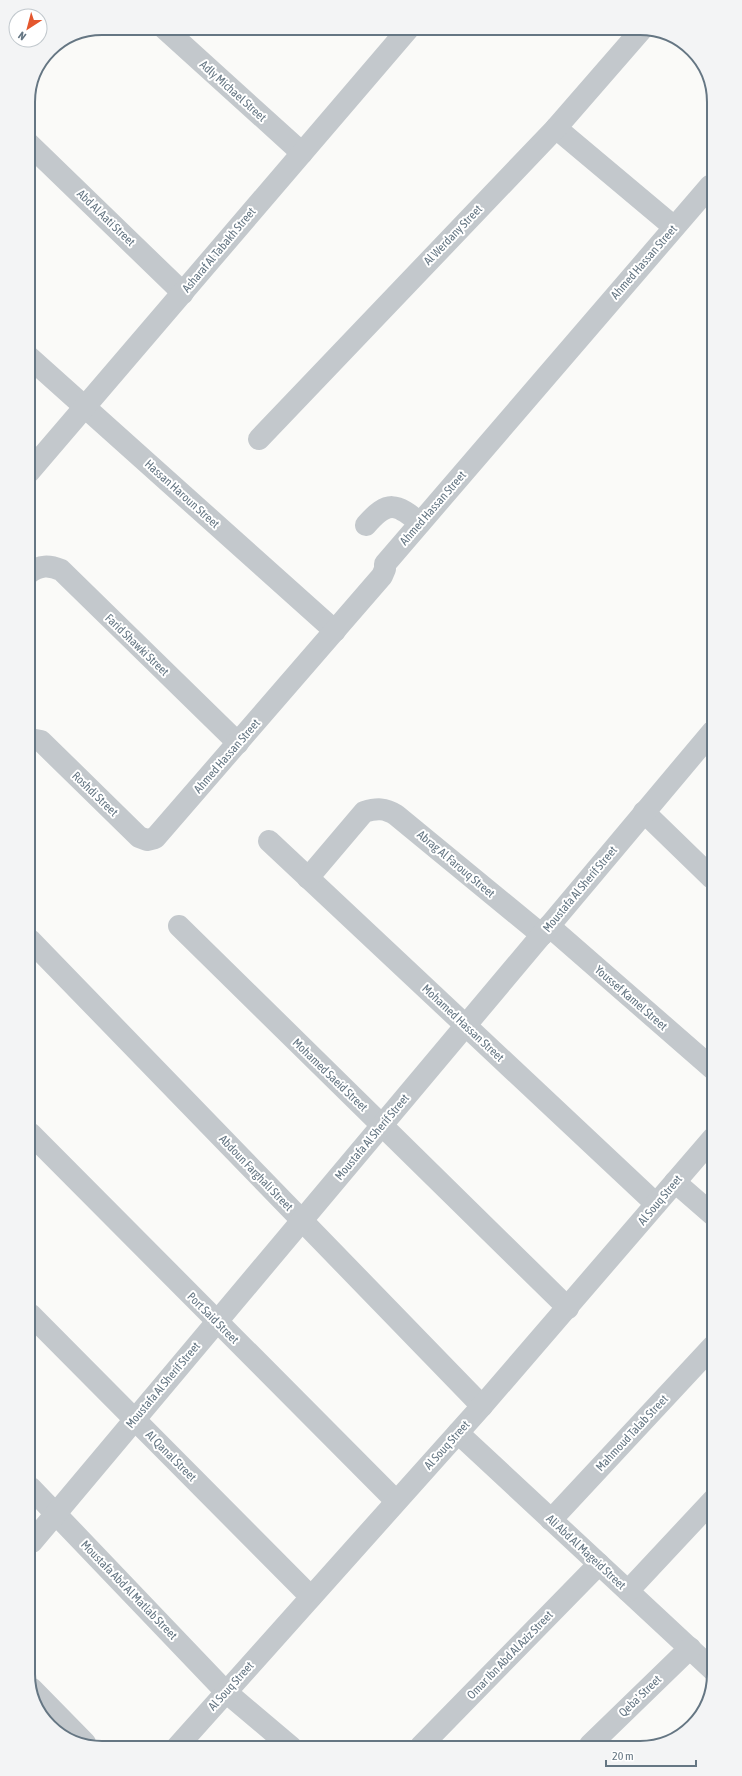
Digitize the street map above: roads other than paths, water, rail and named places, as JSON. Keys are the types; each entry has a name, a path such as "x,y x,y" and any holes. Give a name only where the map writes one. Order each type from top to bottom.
{"street":[{"name":"Adly Michael Street","path":"172,35 302,153"},
{"name":"Asharaf Al Tabakh Street","path":"35,465 302,153 398,35"},
{"name":"Al Werdany Street","path":"259,439 556,128 637,35"},
{"path":"556,128 674,226"},
{"name":"Abd Al Aati Street","path":"35,150 183,293"},
{"name":"Ahmed Hassan Street","path":"161,832 336,631 382,576 385,569 385,564 707,189"},
{"name":"Hassan Haroun Street","path":"35,363 84,408 336,631"},
{"path":"366,525 375,514 385,508 396,507 405,511 420,523"},
{"name":"Farid Shawki Street","path":"35,569 45,565 60,570 238,743"},
{"name":"Moustafa Al Sherif Street","path":"35,1538 707,738"},
{"name":"Roshdi Street","path":"35,740 41,742 139,836 147,840 155,838 161,832"},
{"name":"Abrag Al Farouq Street","path":"308,878 364,812 375,808 386,809 396,814 545,930"},
{"path":"644,812 707,873"},
{"name":"Mohamed Hassan Street","path":"269,841 656,1204"},
{"name":"Mohamed Saeid Street","path":"179,926 568,1308"},
{"name":"Youssef Kamel Street","path":"545,930 707,1066"},
{"name":"Abdoun Farghali Street","path":"35,945 482,1406"},
{"name":"Port Said Street","path":"35,1138 216,1322 396,1501"},
{"name":"Al Souq Street","path":"182,1741 482,1406 707,1145"},
{"path":"675,1182 707,1210"},
{"name":"Al Qanal Street","path":"35,1319 311,1597"},
{"name":"Mahmoud Talab Street","path":"551,1520 707,1352"},
{"name":"Ali Abd Al Mageid Street","path":"458,1433 707,1664"},
{"name":"Moustafa Abd Al Matlab Street","path":"35,1492 226,1692 284,1741"},
{"path":"628,1591 707,1506"},
{"name":"Omar Ibn Abd Al Aziz Street","path":"426,1741 600,1564"},
{"name":"Qeba' Street","path":"594,1741 690,1648"},
{"path":"40,1697 78,1736"}]}
